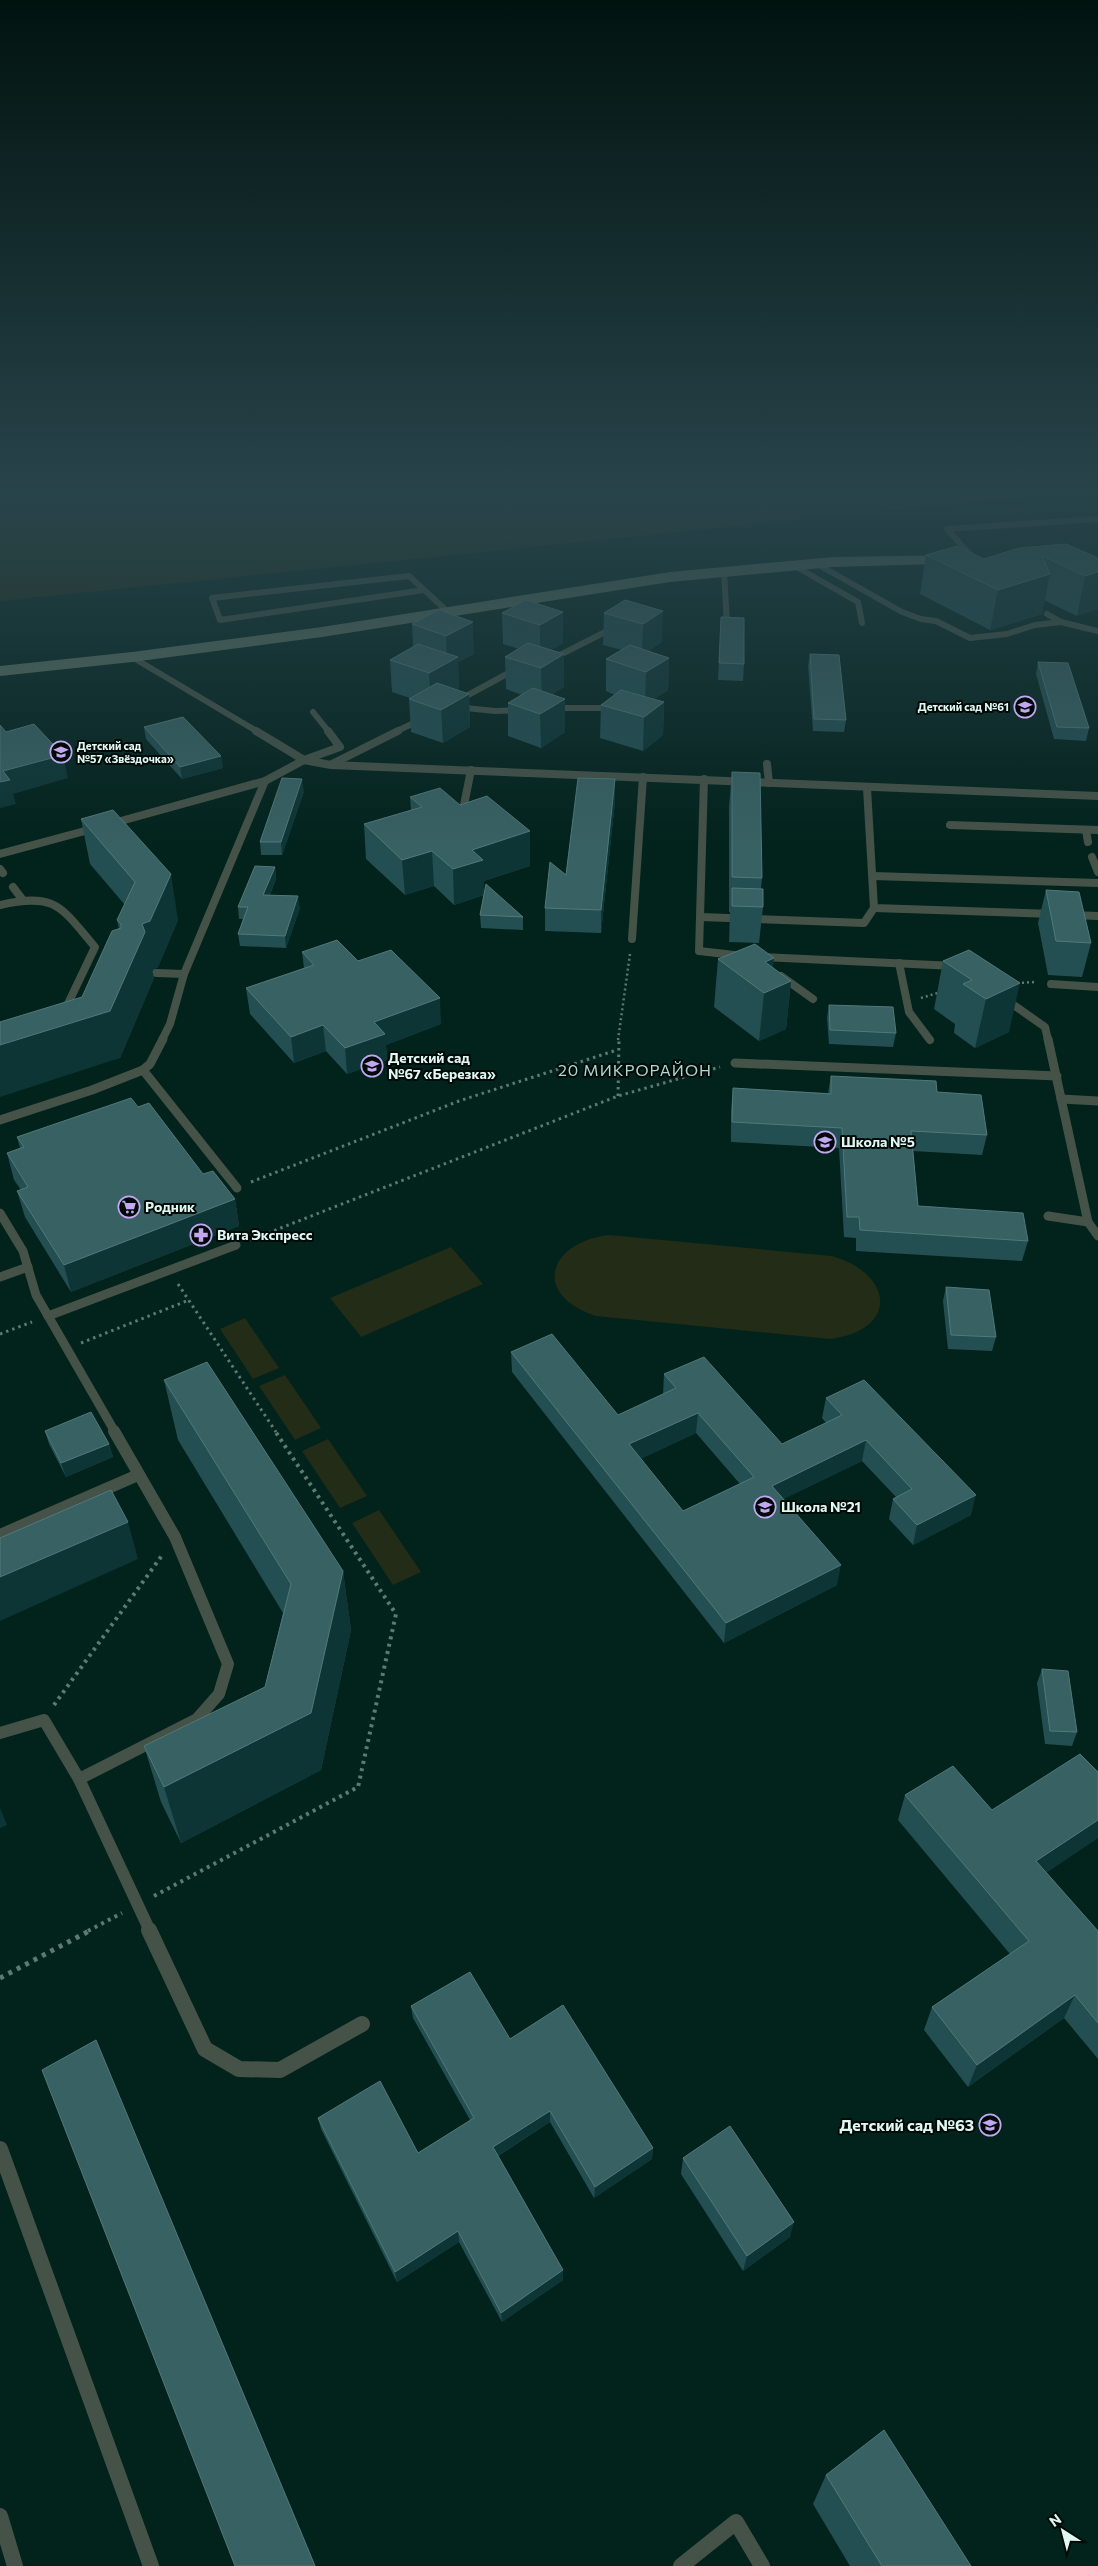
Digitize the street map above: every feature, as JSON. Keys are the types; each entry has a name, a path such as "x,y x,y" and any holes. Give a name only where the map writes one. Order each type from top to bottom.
{"main road":[{"path":"0,671 132,657 322,632 462,610"}],"lane":[{"path":"216,610 220,620 290,610"},
{"path":"726,610 727,625"},
{"path":"859,610 862,623"},
{"path":"898,610 921,619 936,621 970,638 1007,634 1035,625 1061,622"},
{"path":"1047,614 1061,622 1098,631"},
{"path":"545,660 621,624"},
{"path":"132,657 304,760 331,765 1098,796"},
{"path":"527,666 518,668 447,707 496,711 528,709"},
{"path":"547,709 602,708"},
{"path":"0,854 265,781 304,760 340,747 313,712"},
{"path":"331,765 431,715"},
{"path":"767,764 769,782"},
{"path":"464,810 472,770"},
{"path":"632,939 643,777"},
{"path":"704,779 698,951 756,957 952,965 960,970"},
{"path":"0,1120 92,1090 143,1070 150,1064 170,1024 184,974 265,781"},
{"path":"700,918 864,923 874,908 867,788"},
{"path":"114,812 121,821"},
{"path":"950,825 1098,830"},
{"path":"1086,830 1088,842"},
{"path":"1092,857 1098,872"},
{"path":"873,876 1098,883"},
{"path":"13,887 22,899"},
{"path":"0,906 22,899 42,898 58,903 95,946 86,970 60,1021"},
{"path":"874,908 1098,916"},
{"path":"756,957 813,1000"},
{"path":"899,964 909,1012 930,1040"},
{"path":"86,970 96,970"},
{"path":"156,973 184,974"},
{"path":"1051,984 1098,987"},
{"path":"1000,996 1046,1027 1088,1222 1098,1236"},
{"path":"735,1063 1057,1076"},
{"path":"143,1070 237,1188"},
{"path":"1061,1099 1098,1101"},
{"path":"0,1213 23,1251 36,1295 176,1538 228,1664 219,1694 197,1719 79,1779"},
{"path":"1048,1216 1088,1222"},
{"path":"48,1316 236,1245"},
{"path":"0,1277 28,1267"},
{"path":"0,1535 138,1474"},
{"path":"0,1732 44,1720 79,1779 205,2049 239,2069 280,2070 362,2024"},
{"path":"0,2149 151,2566"},
{"path":"0,2516 16,2566"},
{"path":"681,2566 736,2522 762,2566"}],"path":[{"path":"618,1096 617,1050 632,939"},
{"path":"1014,984 1051,984"},
{"path":"907,1004 950,990"},
{"path":"237,1188 459,1101 617,1050"},
{"path":"236,1245 618,1096 735,1063"},
{"path":"0,1978 358,1787 396,1614 170,1271"},
{"path":"66,1349 189,1300"},
{"path":"0,1334 48,1316"},
{"path":"44,1720 176,1538"}],"green space":[{"path":"609,1235 832,1256 853,1264 868,1275 877,1288 880,1301 877,1314 868,1325 852,1334 830,1339 596,1316 575,1307 562,1295 555,1283 555,1270 561,1258 572,1248 588,1240"},
{"path":"451,1247 483,1284 361,1337 330,1298"},
{"path":"245,1318 279,1368 253,1379 220,1329"},
{"path":"285,1375 321,1428 295,1440 259,1386"},
{"path":"328,1439 367,1496 340,1508 302,1451"},
{"path":"379,1510 421,1572 393,1585 352,1523"}],"building":[{"path":"439,610 473,622 446,636 412,624"},
{"path":"508,610 556,610 563,612 540,625 502,613"},
{"path":"609,610 663,611 643,624 604,613"},
{"path":"721,617 744,618 744,664 719,663"},
{"path":"528,643 564,654 541,668 505,657"},
{"path":"418,644 458,657 429,673 390,660"},
{"path":"630,645 669,658 646,672 606,659"},
{"path":"810,654 839,655 846,720 814,719"},
{"path":"1038,662 1068,663 1089,728 1057,727"},
{"path":"437,683 469,694 441,710 409,699"},
{"path":"533,688 565,699 540,714 508,703"},
{"path":"621,690 664,702 644,717 601,705"},
{"path":"183,717 221,756 180,767 144,727"},
{"path":"34,724 63,755 3,771 10,780 0,782 0,725 6,732"},
{"path":"732,772 760,773 762,878 732,877"},
{"path":"282,778 302,779 281,842 260,842"},
{"path":"578,778 615,779 601,910 545,908 550,862 566,875"},
{"path":"440,788 460,805 487,796 530,831 472,850 483,860 453,869 432,851 402,860 364,824 422,807 410,797"},
{"path":"113,810 171,874 150,921 142,924 145,932 110,1011 0,1045 0,1022 82,997 112,931 121,928 121,924 117,920 135,882 81,819"},
{"path":"255,866 275,867 263,895 298,896 285,936 238,934 248,907 238,907"},
{"path":"486,884 523,917 480,915"},
{"path":"732,888 763,889 763,907 732,906"},
{"path":"1046,890 1079,892 1091,943 1056,941"},
{"path":"337,940 358,961 391,950 440,998 374,1022 385,1034 345,1048 323,1025 291,1037 246,988 314,965 302,952"},
{"path":"755,944 774,958 765,962 791,981 764,993 718,959"},
{"path":"969,950 1020,983 986,999 963,984 972,980 943,961"},
{"path":"829,1005 893,1007 896,1033 830,1030"},
{"path":"831,1076 936,1081 937,1092 981,1095 987,1135 911,1131 918,1206 1023,1213 1028,1241 860,1230 859,1217 847,1217 842,1128 732,1122 733,1088 831,1094"},
{"name":"Родник","path":"131,1098 138,1107 149,1103 203,1174 213,1171 235,1199 64,1265 17,1191 28,1187 7,1153 24,1147 17,1137"},
{"path":"946,1287 989,1290 996,1337 951,1335"},
{"path":"552,1334 618,1415 676,1388 664,1374 704,1357 782,1444 842,1415 826,1398 864,1380 976,1495 917,1525 893,1499 912,1489 866,1440 772,1486 841,1565 726,1623 511,1352","holes":["698,1413 754,1477 683,1511 629,1444"]},
{"path":"207,1362 343,1571 311,1713 164,1787 144,1746 265,1687 291,1584 164,1380"},
{"path":"91,1412 109,1444 61,1463 45,1431"},
{"path":"111,1490 128,1522 0,1577 0,1538"},
{"path":"1042,1669 1068,1671 1077,1732 1050,1731"},
{"path":"1080,1754 1098,1772 1098,1820 1036,1861 1098,1931 1098,2023 1075,1995 977,2065 932,2007 1029,1941 905,1795 953,1766 992,1810"},
{"path":"470,1972 510,2039 563,2005 653,2148 595,2187 550,2111 493,2147 563,2270 501,2313 458,2231 395,2272 318,2118 380,2081 418,2153 474,2118 411,2006"},
{"path":"96,2040 315,2566 235,2566 42,2070"},
{"path":"730,2126 794,2222 747,2256 683,2158"},
{"path":"884,2430 971,2566 882,2566 826,2475"}],"place":[{"name":"Детский сад №61","path":"1025,707"},
{"name":"Детский сад №57 «Звёздочка»","path":"61,752"},
{"name":"Детский сад №67 «Березка»","path":"372,1066"},
{"name":"Школа №5","path":"825,1142"},
{"name":"Родник","path":"129,1207"},
{"name":"Вита Экспресс","path":"201,1235"},
{"name":"Школа №21","path":"765,1507"},
{"name":"Детский сад №63","path":"990,2125"}],"district":[{"name":"20 МИКРОРАЙОН","path":"635,1070"}]}
